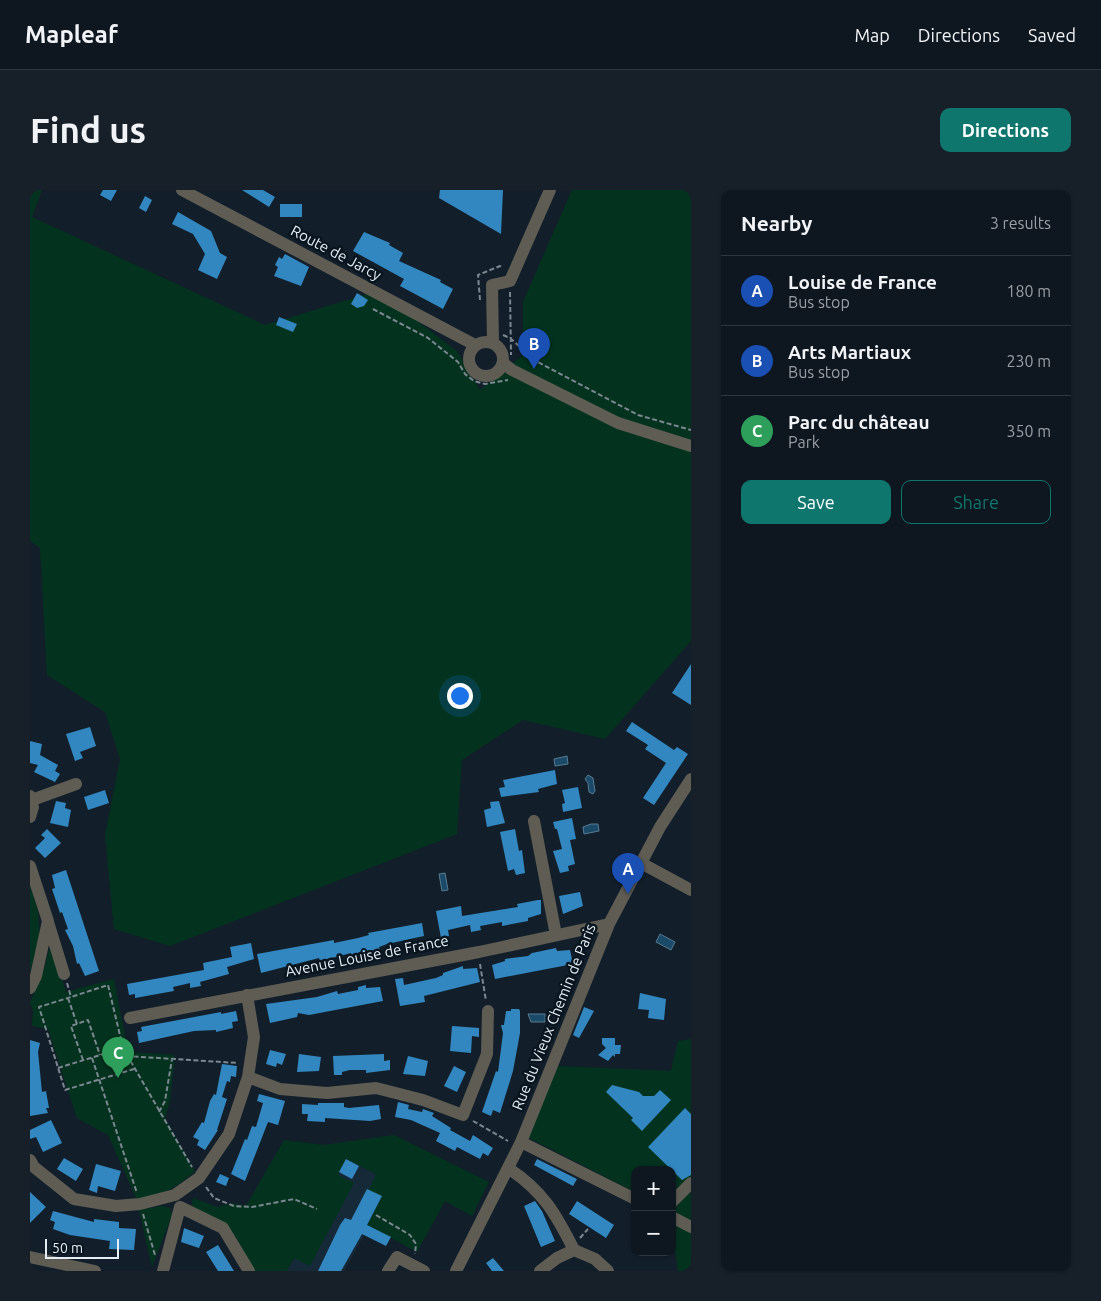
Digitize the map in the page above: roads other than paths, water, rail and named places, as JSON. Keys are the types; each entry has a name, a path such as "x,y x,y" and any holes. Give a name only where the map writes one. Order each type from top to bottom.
{"street":[{"name":"Route de Jarcy","path":"182,190 475,345"},
{"path":"550,190 510,281 492,285 494,338 512,370 618,424 691,446"},
{"path":"494,338 475,345 469,360 475,372 487,376 493,375 508,361"},
{"name":"Rue du Vieux Chemin de Paris","path":"456,1271 520,1145 609,924 660,826 691,779"},
{"path":"30,817 31,798 76,784"},
{"path":"534,821 556,935"},
{"path":"641,863 691,890"},
{"path":"30,866 64,974"},
{"path":"30,988 36,976 48,921"},
{"name":"Avenue Louise de France","path":"130,1018 479,952 609,924"},
{"path":"30,1160 34,1167 74,1199 116,1206 140,1204 175,1195 199,1178 229,1134 248,1077 254,1038 246,995"},
{"path":"248,1077 280,1089 326,1093 376,1088 423,1100 463,1115 487,1054 488,1011"},
{"path":"520,1145 631,1197"},
{"path":"508,1168 528,1181 546,1200 574,1250 595,1259 608,1271"},
{"path":"676,1198 691,1183"},
{"path":"160,1266 180,1207 175,1195"},
{"path":"180,1207 223,1228 249,1271"},
{"path":"676,1220 691,1227"},
{"path":"540,1271 557,1258 574,1250"},
{"path":"30,1257 95,1271"},
{"path":"388,1271 397,1257 424,1271"}],"water":[{"path":"567,756 568,764 555,766 554,759"},
{"path":"588,775 593,778 595,791 593,794 589,792 588,783 585,779"},
{"path":"598,824 599,831 584,834 583,827"},
{"path":"445,873 448,890 442,891 439,874"},
{"path":"660,934 675,942 671,950 656,942"},
{"path":"528,1014 545,1014 545,1022 531,1022"}],"place":[{"name":"Arts Martiaux","path":"534,369"},
{"name":"Louise de France","path":"628,894"},
{"name":"Parc du château","path":"118,1078"}]}
